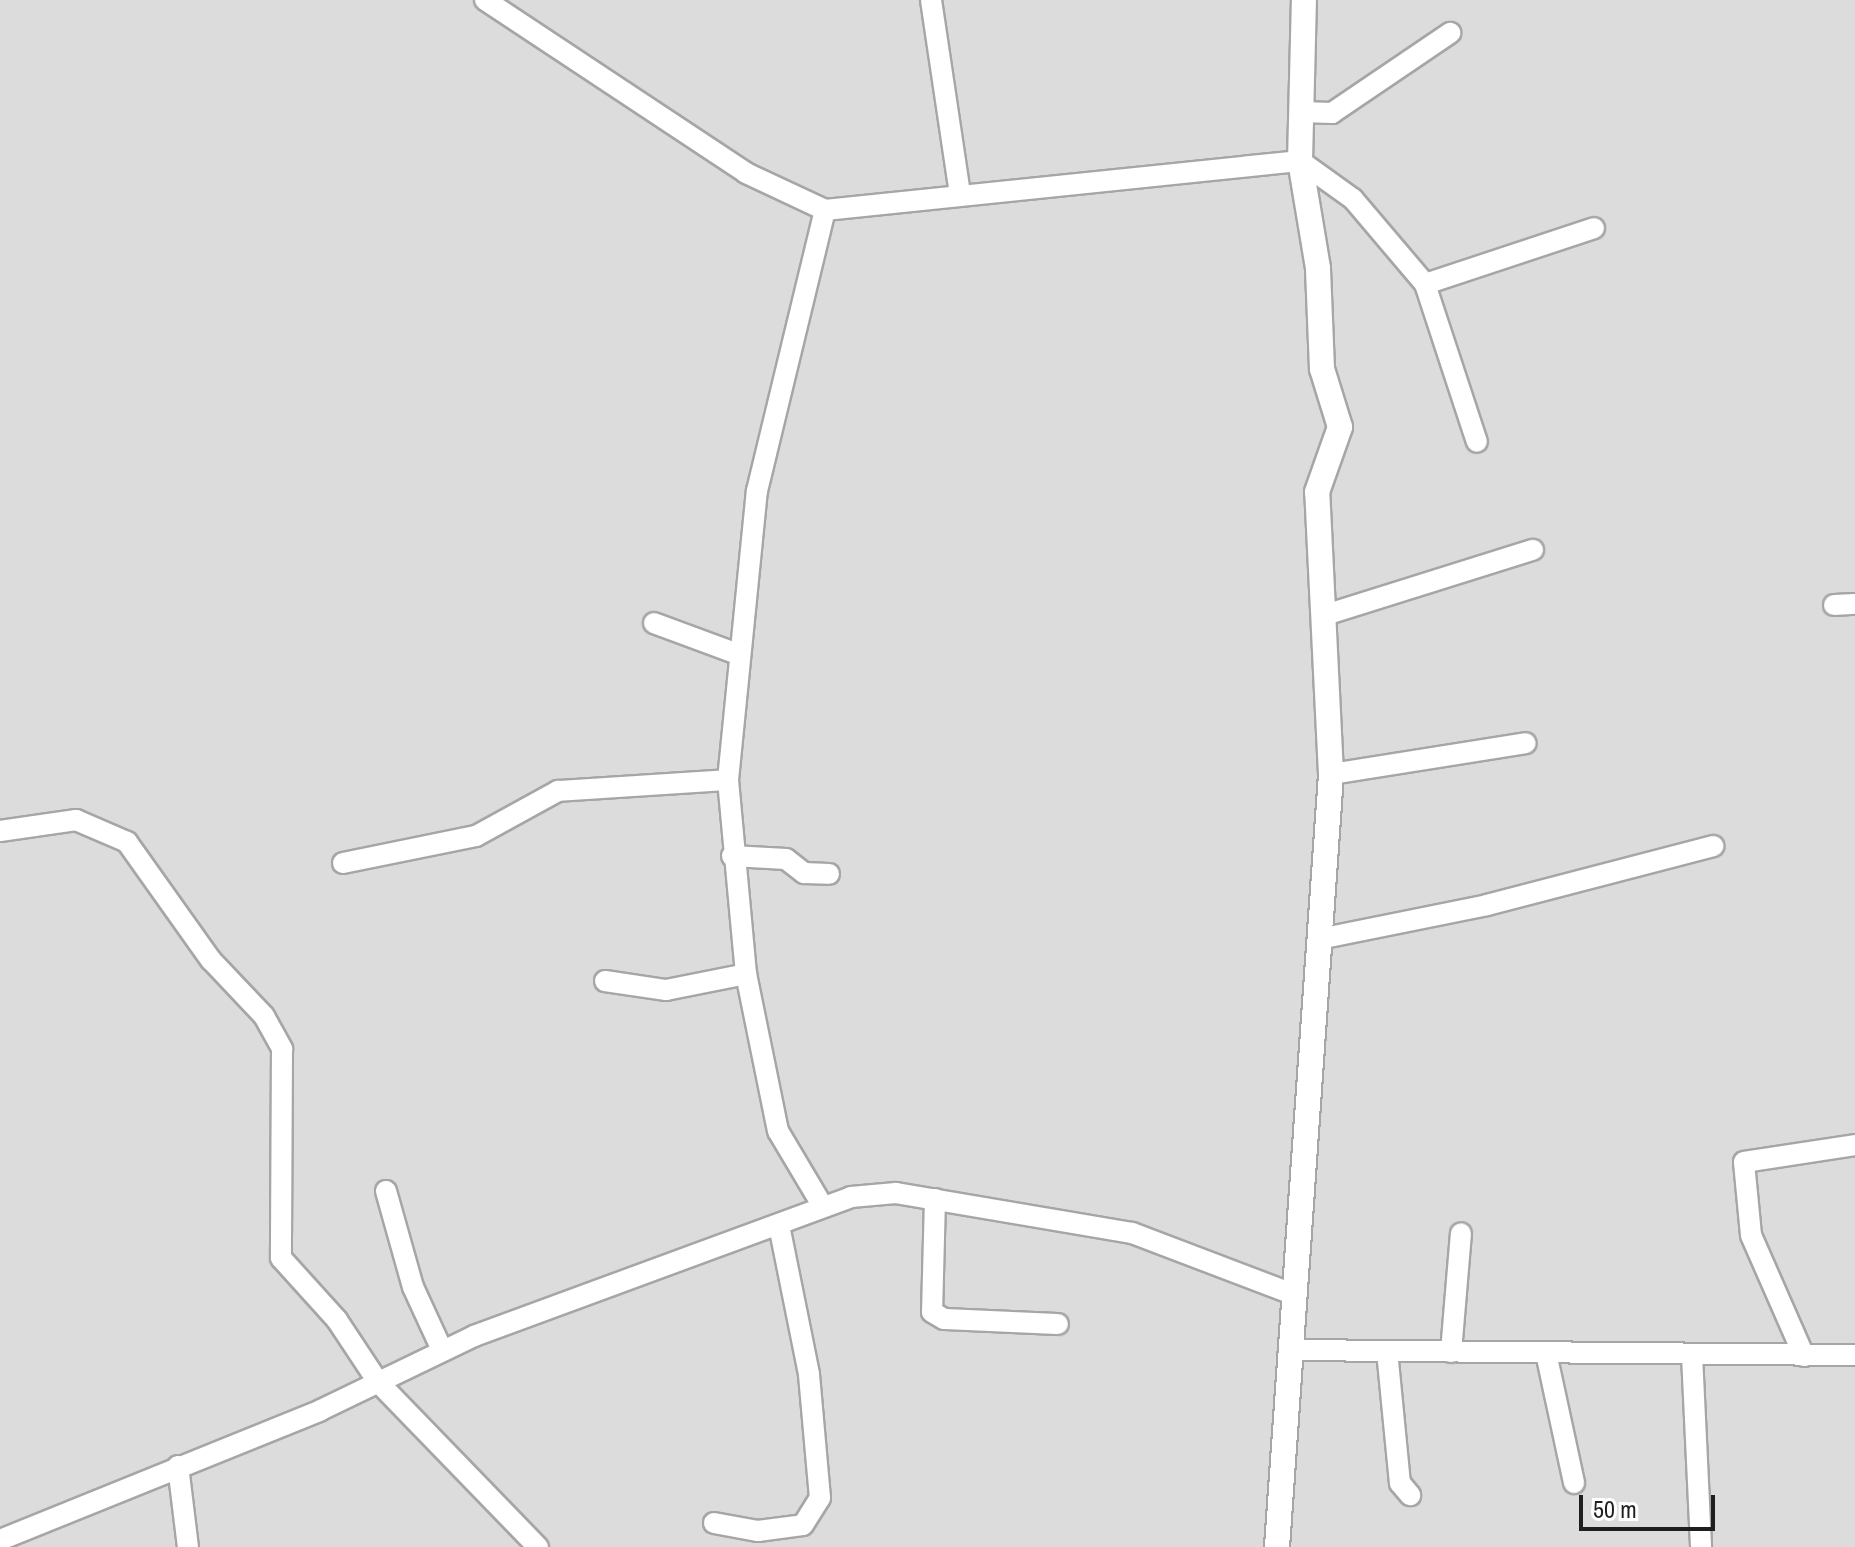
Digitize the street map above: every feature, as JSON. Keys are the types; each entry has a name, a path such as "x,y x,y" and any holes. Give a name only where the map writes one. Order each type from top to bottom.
{"street":[{"path":"485,0 746,173 825,210 960,193 1300,161 1353,199 1425,284 1477,442"},
{"path":"931,0 960,193"},
{"path":"1277,1547 1293,1294 1324,938 1331,774 1317,492 1340,427 1322,369 1318,268 1300,161 1304,0"},
{"path":"1301,112 1332,113 1450,33"},
{"path":"822,1205 778,1131 746,974 732,856 728,780 735,653 757,491 825,210"},
{"path":"1425,284 1594,228"},
{"path":"1325,615 1533,550"},
{"path":"654,623 735,653"},
{"path":"1331,774 1526,743"},
{"path":"343,863 476,836 558,791 728,780"},
{"path":"0,831 76,820 127,842 211,960 276,1033 281,1258 337,1320 378,1382 538,1547"},
{"path":"1324,938 1487,905 1713,846"},
{"path":"732,856 786,859 804,873 829,874"},
{"path":"605,981 666,990 746,974"},
{"path":"1804,1356 1751,1235 1744,1162 1855,1145"},
{"path":"386,1191 413,1287 442,1350"},
{"path":"0,1540 378,1382 442,1350 779,1225 822,1205 896,1193 1132,1233 1293,1294"},
{"path":"935,1199 932,1312 944,1319 1058,1324"},
{"path":"714,1523 758,1531 803,1525 820,1498 809,1374 779,1225"},
{"path":"1451,1352 1461,1233"},
{"path":"1289,1350 1855,1355"},
{"path":"1387,1351 1400,1483 1410,1495"},
{"path":"1546,1353 1574,1483"},
{"path":"1692,1355 1701,1547"},
{"path":"178,1466 188,1547"}],"shaded area":[{"path":"0,0 1855,0 1855,1547 0,1547"}]}
